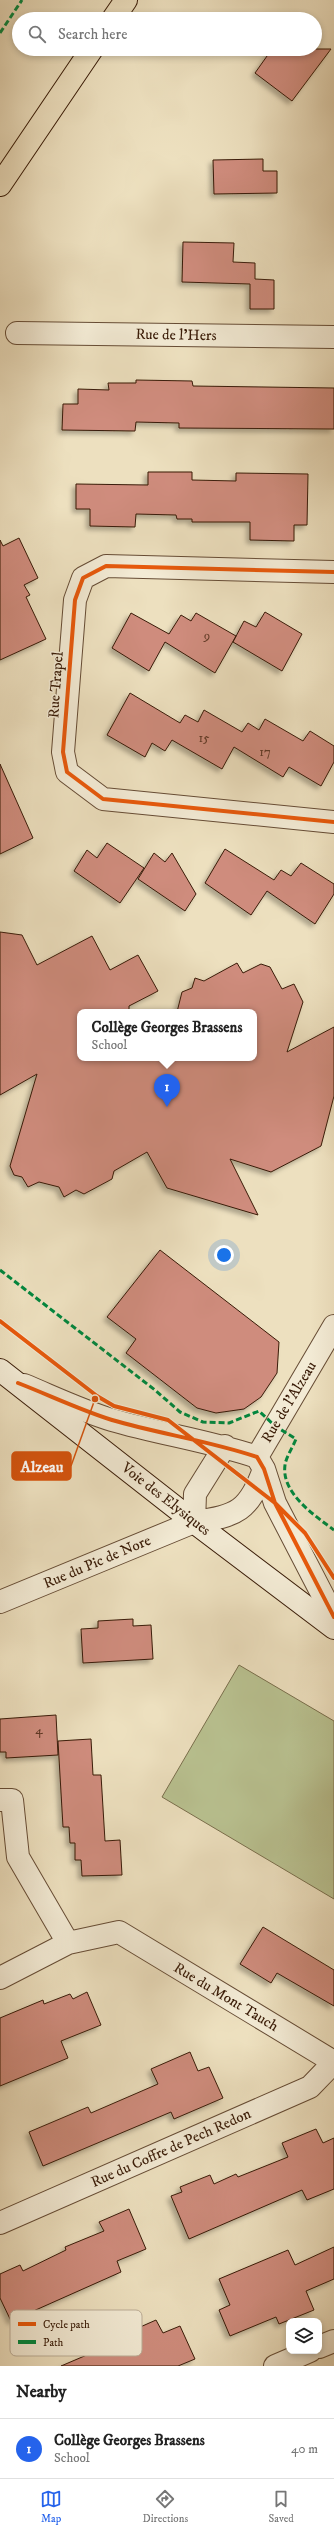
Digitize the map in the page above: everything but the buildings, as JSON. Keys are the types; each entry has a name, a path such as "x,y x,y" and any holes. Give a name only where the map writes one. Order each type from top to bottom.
{"main road":[{"path":"118,12 126,0"},
{"path":"0,185 87,56"}],"street":[{"name":"Rue de l'Hers","path":"17,333 334,338"},
{"name":"Rue Trapel","path":"334,572 106,566 83,578 75,600 63,752 67,772 103,799 334,822"},
{"name":"Rue de l'Alzeau","path":"194,1522 224,1518 248,1504 257,1489 261,1463 334,1326"},
{"name":"Voie des Elysiques","path":"0,1370 194,1522 334,1628"},
{"name":"Rue de l'Alzeau","path":"18,1383 110,1420 194,1441 225,1446 261,1463"},
{"path":"194,1522 195,1494 225,1446"},
{"path":"261,1463 275,1503 334,1617"},
{"name":"Rue du Pic de Nore","path":"0,1602 194,1522"},
{"path":"0,1800 12,1800 18,1857 68,1943 0,1978"},
{"name":"Rue du Mont Tauch","path":"68,1943 119,1932 334,2062"},
{"name":"Rue du Coffre de Pech Redon","path":"0,2223 310,2087 334,2062"},
{"path":"322,2346 334,2340"},
{"path":"275,2366 303,2354"}],"green space":[{"path":"239,1665 334,1721 334,1899 162,1797"}],"marked path":[{"path":"14,12 22,0"},
{"path":"0,33 12,15"},
{"path":"0,1270 155,1390 180,1412 203,1422 229,1423 259,1411 275,1426 296,1439 285,1465 285,1475 288,1485 300,1502 334,1530"}],"cycle path":[{"path":"334,572 106,566 83,578 75,600 63,752 67,772 103,799 334,822"},
{"path":"0,1321 97,1396 114,1406 168,1420 275,1503 305,1533 334,1578"},
{"path":"18,1383 112,1420 221,1446 257,1457 264,1469 275,1503 334,1617"}],"place":[{"name":"Collège Georges Brassens","path":"167,1107"},
{"name":"Alzeau","path":"95,1399"}]}
